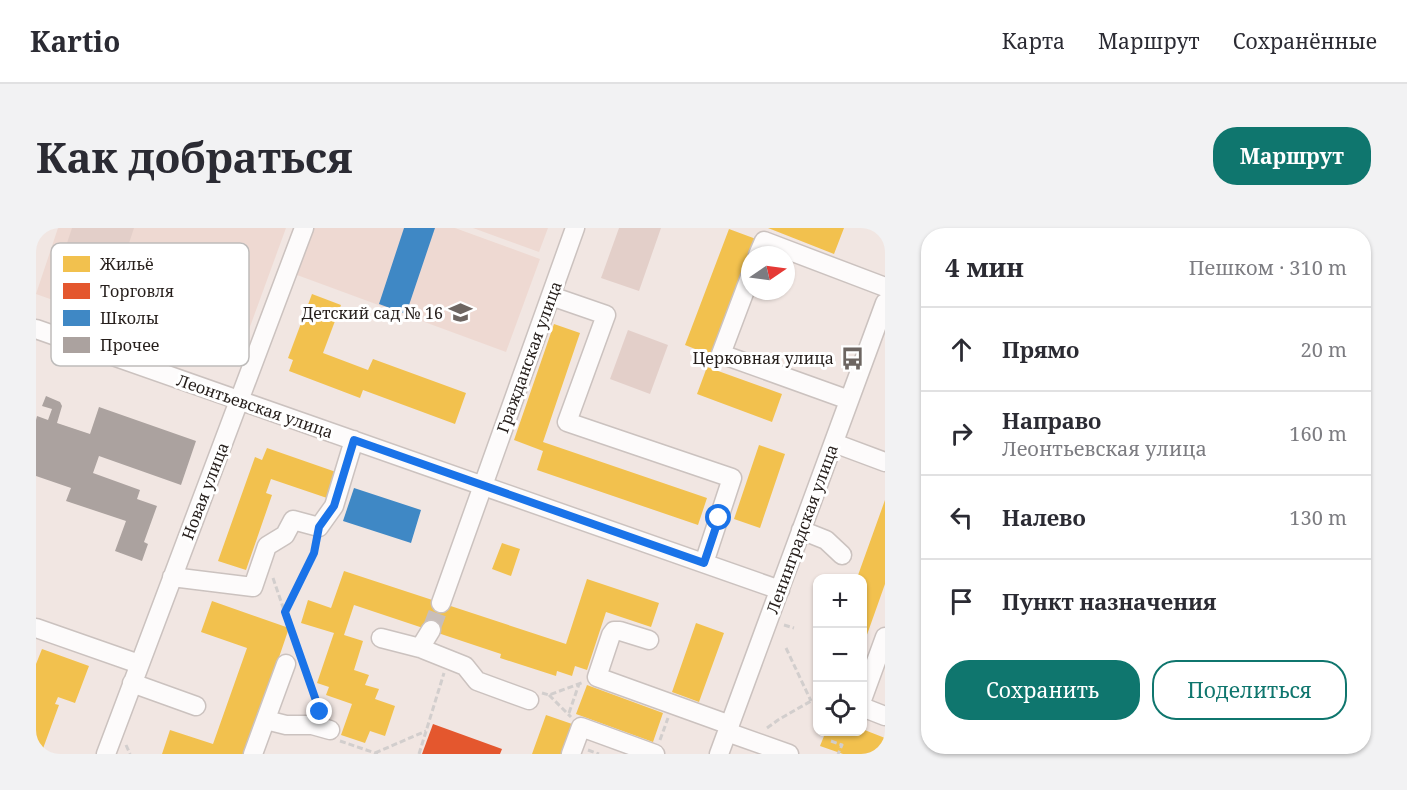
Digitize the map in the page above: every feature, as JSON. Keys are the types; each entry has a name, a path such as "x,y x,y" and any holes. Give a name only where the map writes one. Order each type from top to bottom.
{"street":[{"name":"Новая улица","path":"106,754 304,228"},
{"name":"Гражданская улица","path":"441,603 575,228"},
{"path":"762,246 764,241 777,246"},
{"path":"795,253 885,287"},
{"path":"551,296 606,315 567,422 732,478 704,563"},
{"path":"741,300 721,354 849,400"},
{"name":"Ленинградская улица","path":"719,754 885,303"},
{"name":"Леонтьевская улица","path":"135,366 239,400 780,590"},
{"path":"172,577 253,587 267,546 285,535 293,520 319,527 334,506 354,440"},
{"path":"834,443 885,462"},
{"path":"801,530 826,540 842,555"},
{"path":"36,628 139,664"},
{"path":"420,648 431,630"},
{"path":"649,640 614,631 610,635 597,677 673,705 789,754"},
{"path":"867,686 885,637"},
{"path":"381,638 420,648 465,666 477,681 525,698"},
{"path":"253,754 286,664"},
{"path":"132,683 195,706"},
{"path":"867,709 885,716"},
{"path":"266,720 285,726 312,725 327,729"},
{"path":"571,754 581,727 657,749"}],"path":[{"path":"285,612 314,553 319,527"},
{"path":"260,566 269,569 331,737 377,754 426,731"},
{"path":"779,623 794,628"},
{"path":"752,740 778,720 811,701 786,648"},
{"path":"419,754 448,659"},
{"path":"549,695 597,677"},
{"path":"568,714 579,684"},
{"path":"525,698 534,690 549,695 581,727"},
{"path":"657,749 673,705"},
{"path":"831,741 842,744 838,754"}],"shaded area":[{"path":"58,228 286,228 249,329 249,243 53,243"},
{"path":"72,228 134,228 129,243 67,243"},
{"name":"Детский сад № 16","path":"314,228 455,228 540,259 506,352 297,275"},
{"path":"473,228 548,228 539,252"},
{"path":"619,228 661,228 639,291 601,278"},
{"path":"51,249 51,299 36,294"},
{"path":"628,330 668,345 650,394 610,379"}],"building: Жильё":[{"path":"768,228 844,228 834,254"},
{"path":"729,229 756,239 753,246 741,246 741,280 713,356 685,345"},
{"path":"312,294 341,305 323,353 368,370 373,359 466,393 455,424 363,390 360,398 289,371 293,360 288,358"},
{"path":"554,324 580,333 543,442 707,498 698,525 537,470 543,451 514,440"},
{"path":"707,367 782,394 772,422 697,394"},
{"path":"759,445 785,454 760,528 734,519"},
{"path":"267,448 336,472 327,498 271,479 266,493 272,495 246,570 218,561 255,457 262,460"},
{"path":"885,500 885,584 867,635 867,574 858,574"},
{"path":"502,543 520,549 511,576 492,569"},
{"path":"344,571 566,644 587,579 659,603 651,627 606,612 587,670 575,666 572,676 557,671 556,676 500,658 501,654 354,605 344,635 363,641 354,670 369,675 365,685 379,689 375,699 395,706 385,736 370,731 365,743 341,735 352,704 326,695 329,687 317,683 334,633 301,623 308,600 331,608"},
{"path":"212,601 289,628 246,754 162,754 170,730 213,744 247,648 201,632"},
{"path":"696,623 724,633 699,702 672,692"},
{"path":"42,649 89,666 75,703 58,697 55,704 59,705 41,754 36,754 36,664"},
{"path":"587,685 663,713 653,742 576,714"},
{"path":"546,715 575,725 565,754 532,754"},
{"path":"867,731 885,738 885,754 843,754 820,746 824,736 867,736"}],"building: Торговля":[{"path":"433,724 502,749 500,754 422,754"}],"building: Школы":[{"path":"404,228 435,228 406,314 379,304"},
{"path":"354,488 421,510 411,543 343,521"}],"building: Прочее":[{"path":"46,396 60,402 62,406 57,423 90,434 99,407 196,441 181,485 99,456 93,473 140,490 137,499 157,506 144,542 148,544 142,561 115,551 126,521 66,501 71,488 36,476 36,420 37,416 48,420 52,409 42,406"}],"tunnel":[{"path":"431,630 441,603"}],"place":[{"name":"Детский сад № 16","path":"461,313"},
{"name":"Церковная улица","path":"852,358"}],"route":[{"path":"320,712 285,612 314,553 319,527 334,506 354,440 704,563 719,518"}]}
